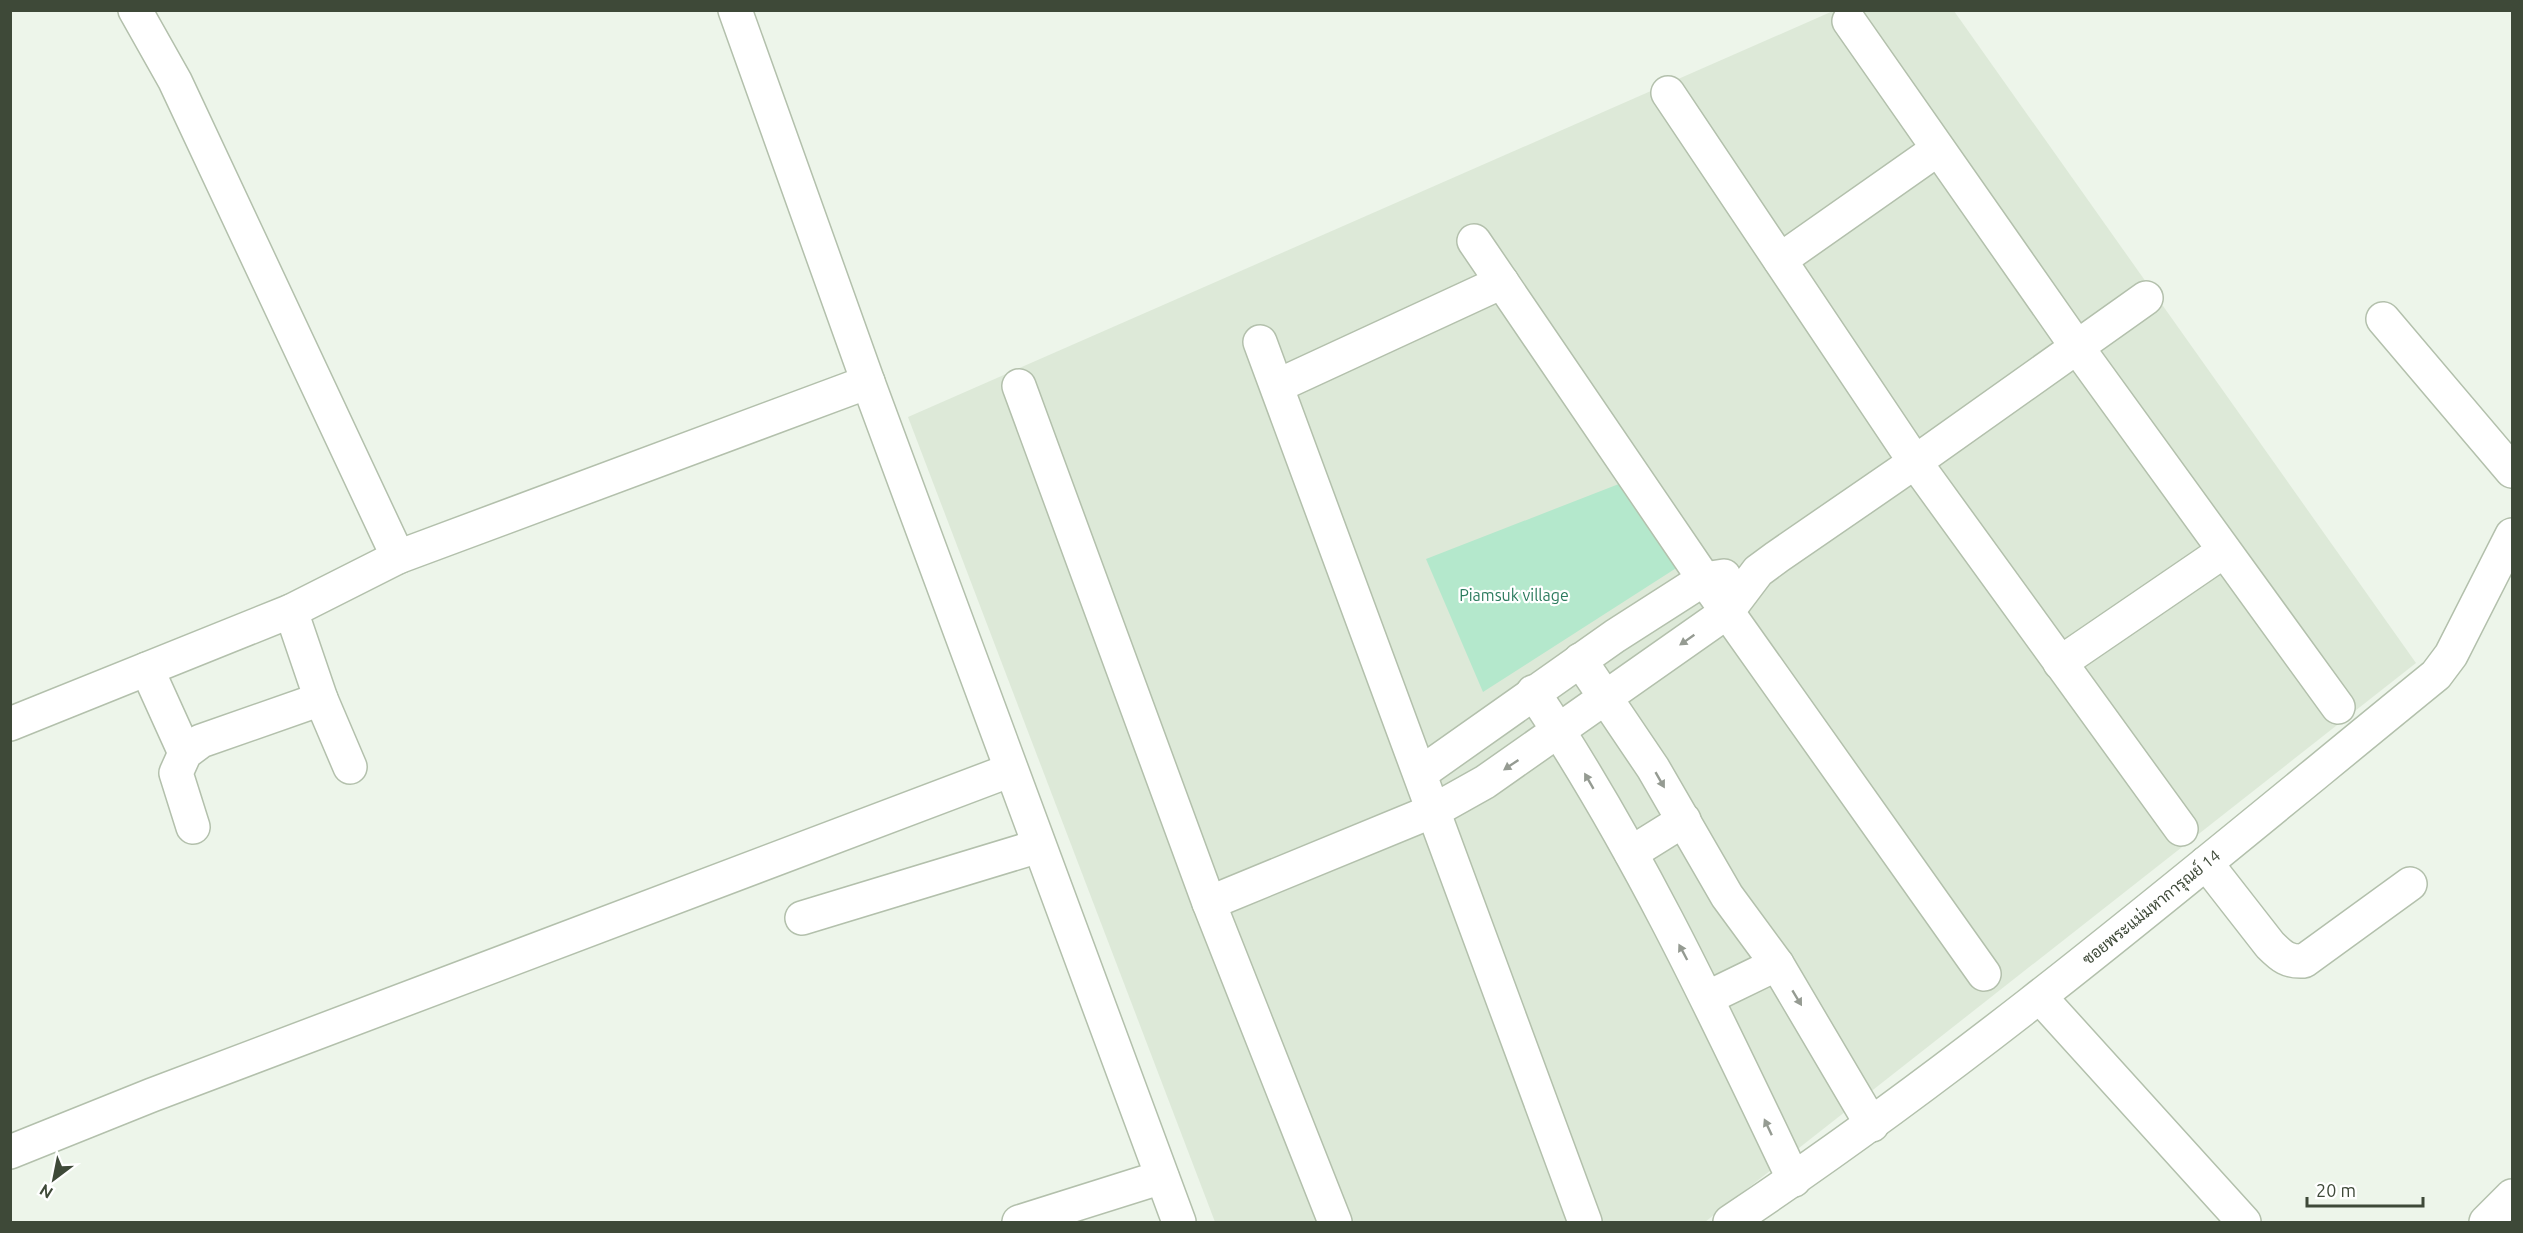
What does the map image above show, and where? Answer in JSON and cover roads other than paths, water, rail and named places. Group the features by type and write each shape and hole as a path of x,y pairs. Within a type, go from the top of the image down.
{"street":[{"path":"135,10 175,81 398,557"},
{"path":"735,10 868,382 1179,1222"},
{"path":"1849,21 2077,347 2338,707"},
{"path":"1668,93 1915,462 2181,829"},
{"path":"1780,260 1938,149"},
{"path":"1474,241 1704,579 1984,974"},
{"path":"1277,386 1502,282"},
{"path":"1209,903 1435,810 1485,782 1727,612 1758,571 2146,298"},
{"path":"2383,319 2512,471"},
{"path":"1260,342 1435,810 1585,1222"},
{"path":"10,724 291,611 398,557 868,382"},
{"path":"1019,386 1209,903 1335,1222"},
{"name":"ซอยพระแม่มหาการุณย์ 14","path":"1730,1222 1872,1125 2040,997 2436,675 2451,655 2512,535"},
{"path":"2060,663 2224,550"},
{"path":"1420,773 1533,692 1704,579 1758,571"},
{"path":"291,611 321,699 350,767"},
{"path":"1580,660 1653,768 1727,896 1776,964 1872,1125"},
{"path":"147,669 184,753"},
{"path":"1533,692 1560,731 1631,853 1707,998 1794,1180"},
{"path":"193,827 176,773 184,753 201,741 321,699"},
{"path":"10,1152 152,1095 1011,770"},
{"path":"1631,853 1684,820"},
{"path":"802,918 1039,846"},
{"path":"2206,863 2270,945 2291,962 2304,961 2410,884"},
{"path":"1707,998 1776,964"},
{"path":"2040,997 2244,1222"},
{"path":"1019,1222 1162,1177"},
{"path":"2486,1222 2512,1196"}],"park label":[{"name":"Piamsuk village","path":"1514,595"}]}
